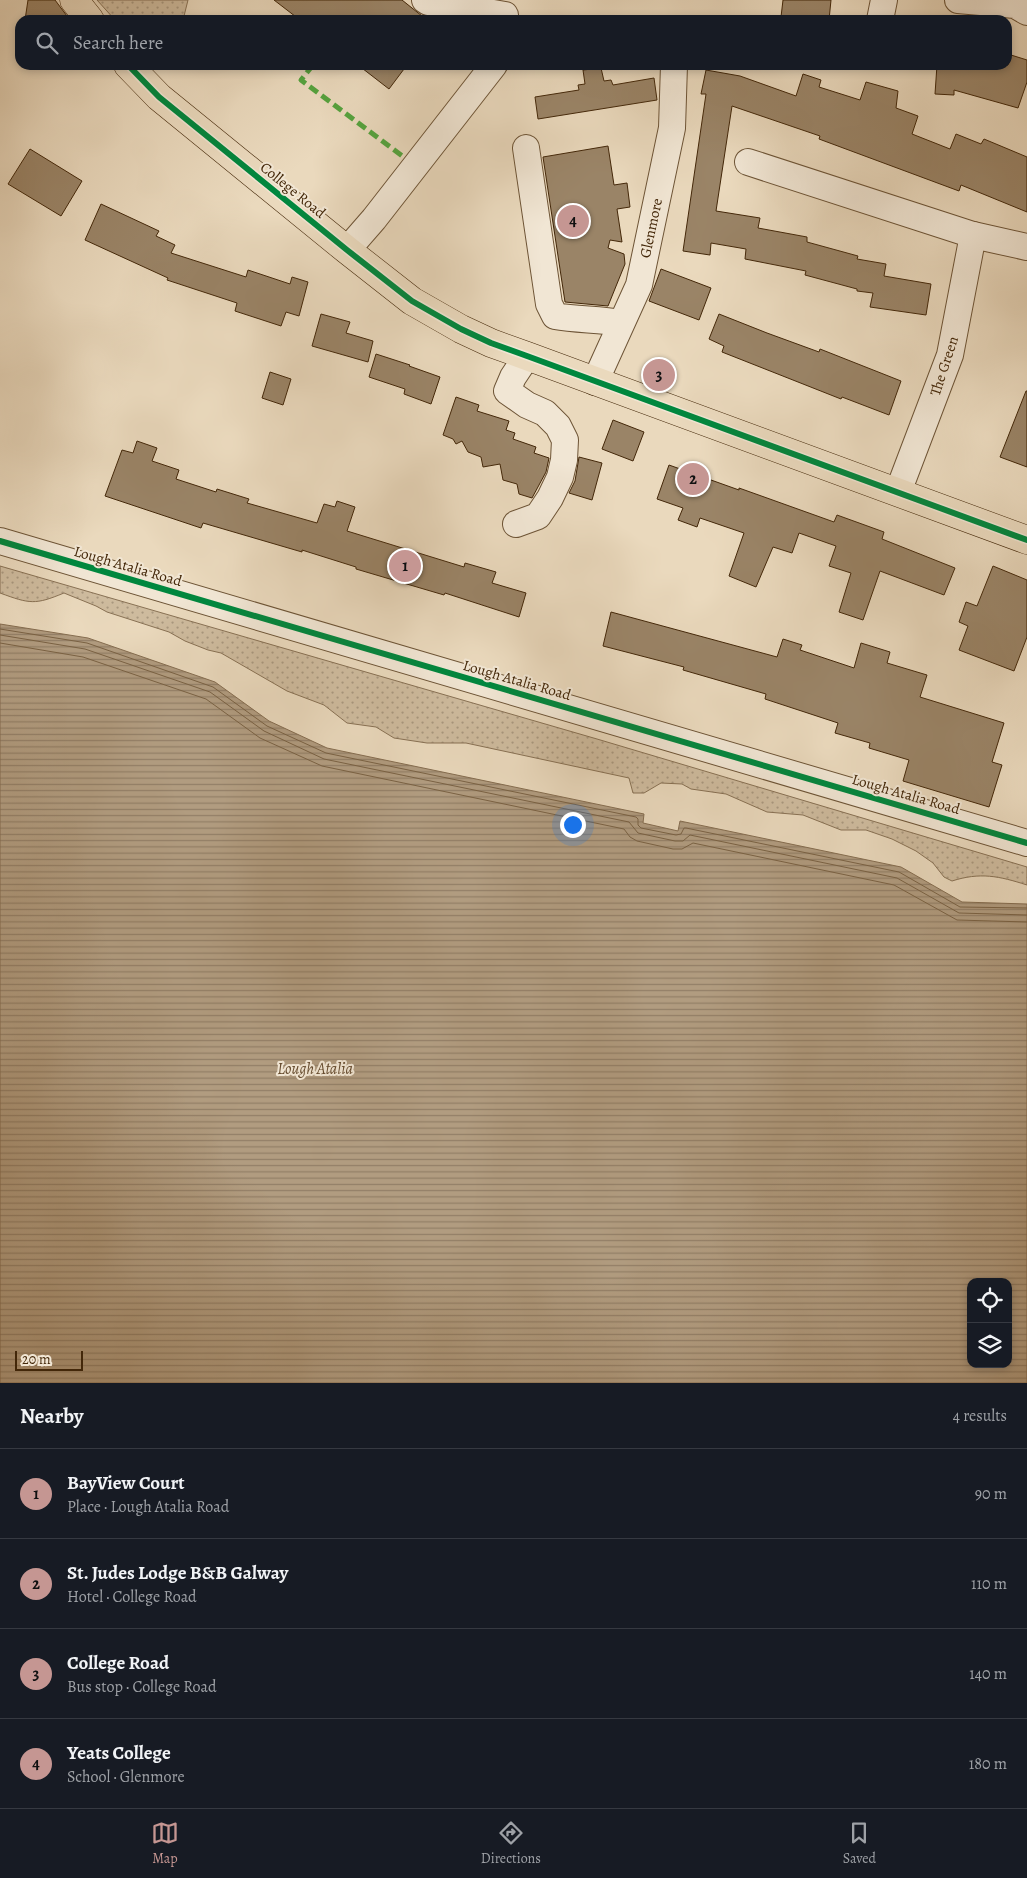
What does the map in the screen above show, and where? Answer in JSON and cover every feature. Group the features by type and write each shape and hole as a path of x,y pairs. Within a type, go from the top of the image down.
{"main road":[{"path":"74,0 86,15"},
{"name":"College Road","path":"133,70 159,97 347,250 412,300 438,316 491,343 1027,540"}],"street":[{"path":"425,0 428,2 505,12"},
{"path":"881,15 884,0"},
{"path":"958,0 1015,5 1027,12"},
{"path":"347,250 374,219 490,70"},
{"name":"Glenmore","path":"595,382 638,285 672,128 674,70"},
{"path":"526,148 549,304 555,316 578,320 601,320 621,323"},
{"path":"748,162 973,235 1027,247"},
{"name":"The Green","path":"898,492 950,355 973,235"},
{"path":"516,524 538,516 550,498 560,477 564,460 565,440 558,426 545,413 527,405 507,391 513,377 527,356"},
{"name":"Lough Atalia Road","path":"0,541 1027,843"}],"shaded area":[{"path":"97,0 188,0 184,15 110,15"},
{"path":"0,566 597,739 1027,867 1027,885 990,876 962,878 952,881 944,877 933,863 916,851 892,839 866,830 841,830 803,815 767,812 726,794 691,789 682,784 661,783 644,793 633,793 629,778 466,743 427,743 394,738 376,727 347,723 324,705 287,691 221,653 185,641 169,632 107,612 64,593 46,600 32,602 0,593"}],"water":[{"name":"Lough Atalia","path":"0,624 88,638 215,682 269,721 327,748 644,814 643,823 678,831 680,821 901,867 962,902 1027,904 1027,1383 0,1383"}],"building":[{"path":"28,0 55,0 66,15 26,15"},
{"path":"274,0 402,0 421,15 294,15"},
{"path":"783,0 831,0 830,15 781,15"},
{"path":"1012,55 1027,60 1027,82 1018,108 954,90 954,95 935,94 937,70 1012,70"},
{"path":"364,70 403,70 389,89"},
{"path":"583,70 601,70 604,81 611,80 613,85 654,78 657,100 538,119 535,97 579,90 578,85 585,84"},
{"path":"706,70 740,76 796,96 803,74 821,80 819,87 860,100 866,82 898,91 896,108 918,116 912,134 950,149 956,134 981,144 984,139 1027,157 1027,212 961,185 959,191 819,139 820,136 732,106 716,211 760,218 758,228 807,237 807,242 858,256 857,259 886,264 884,276 931,284 926,315 870,307 873,293 857,291 857,289 805,275 806,271 745,259 746,249 711,243 710,255 683,251 706,94 701,94"},
{"path":"608,146 614,185 627,183 630,207 617,209 622,242 610,240 608,248 624,254 625,264 608,306 565,302 543,157"},
{"path":"30,149 82,181 61,216 8,184"},
{"path":"101,204 159,231 156,236 175,245 171,253 246,277 248,270 290,284 292,277 308,282 299,316 286,312 281,326 235,311 237,303 167,280 168,278 85,240"},
{"path":"661,269 711,288 699,320 649,301"},
{"path":"321,314 350,322 346,333 373,341 368,362 312,346"},
{"path":"719,314 819,352 820,349 901,381 889,415 842,397 841,399 722,352 724,346 709,339"},
{"path":"376,354 440,377 431,404 404,394 405,389 369,377"},
{"path":"270,372 291,379 283,405 262,398"},
{"path":"1027,391 1027,467 1000,457"},
{"path":"456,397 479,405 477,411 509,421 506,430 515,433 513,439 536,447 534,453 549,458 546,472 532,498 519,494 517,484 503,480 500,464 483,467 481,457 468,452 462,441 456,444 453,439 443,435"},
{"path":"613,420 644,432 633,461 602,449"},
{"path":"137,441 157,448 152,461 179,470 176,479 216,492 217,489 249,499 247,503 317,523 324,504 335,507 337,501 355,507 347,531 464,567 465,563 496,572 492,583 526,593 519,617 445,593 444,595 356,569 356,567 302,550 302,552 203,523 201,528 105,496 122,450 133,453"},
{"path":"579,457 602,463 592,500 569,493 575,481"},
{"path":"669,465 834,522 837,515 884,532 882,539 955,568 944,595 880,571 863,620 839,612 851,573 829,566 836,546 799,533 792,553 773,547 756,587 729,576 744,533 700,518 697,527 678,520 683,508 657,499"},
{"path":"993,566 1027,580 1027,637 1014,671 959,650 968,626 959,622 966,602 977,606"},
{"path":"611,612 777,657 783,639 802,645 800,650 854,668 861,643 890,652 887,663 927,675 920,697 1004,723 992,762 1002,765 989,807 903,781 909,760 869,748 870,743 835,733 838,723 765,699 766,694 683,670 684,667 603,646"}],"marked path":[{"path":"309,70 301,80 405,158"}],"cycle path":[{"path":"133,70 159,97 347,250 412,301 461,329 491,343 1027,540"},
{"path":"0,541 1027,843"}],"place":[{"name":"Yeats College","path":"573,221"},
{"name":"College Road","path":"659,375"},
{"name":"St. Judes Lodge B&B Galway","path":"693,479"},
{"name":"BayView Court","path":"405,566"}]}
